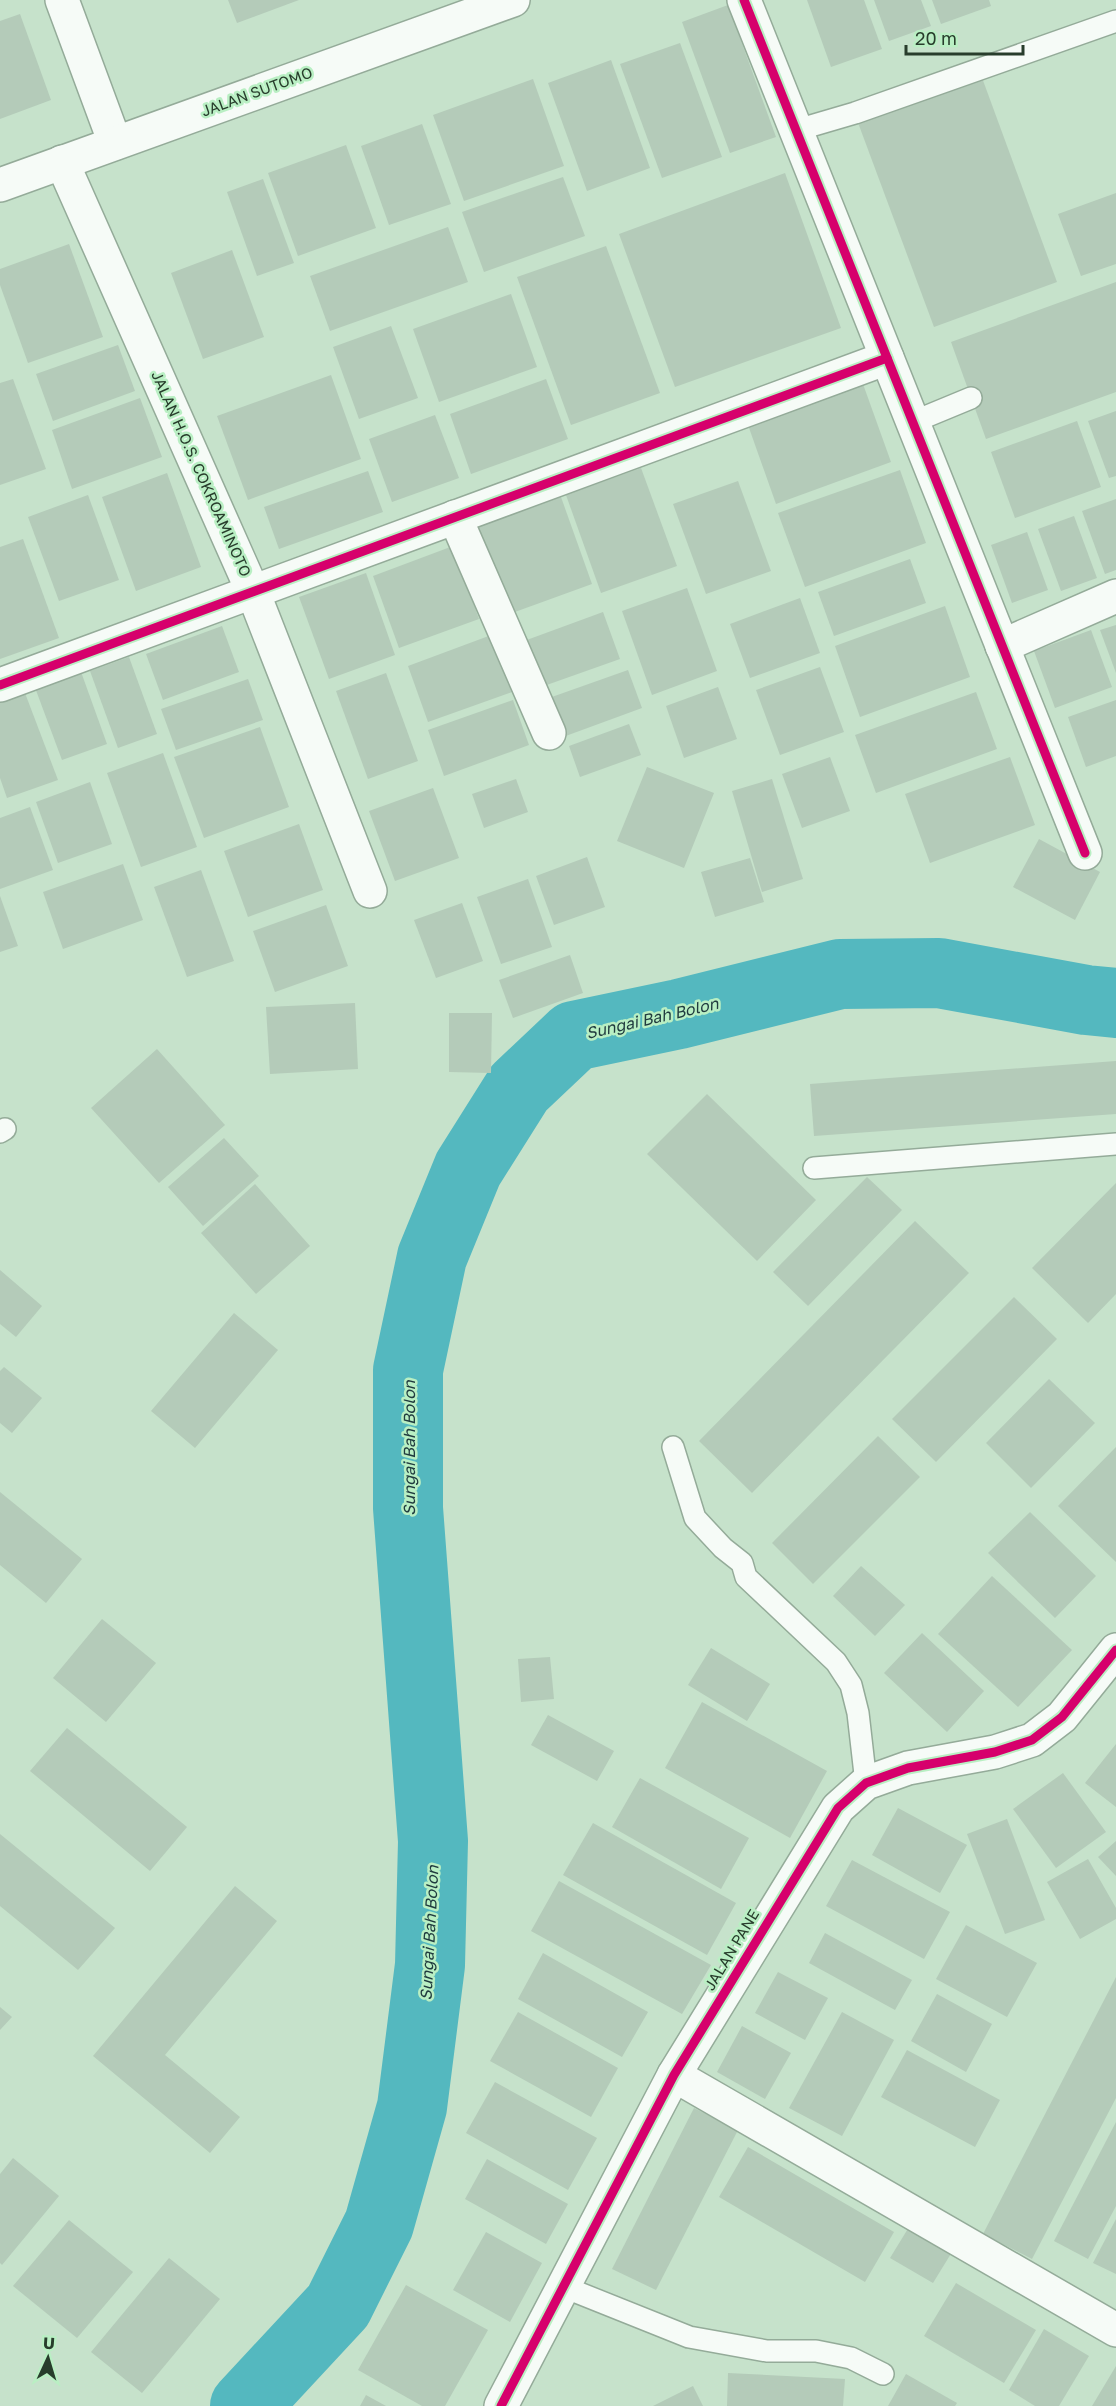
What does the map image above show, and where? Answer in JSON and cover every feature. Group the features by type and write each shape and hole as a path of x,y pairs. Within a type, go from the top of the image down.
{"street":[{"path":"62,0 115,143"},
{"name":"JALAN SUTOMO","path":"0,185 513,0"},
{"path":"744,0 1085,853"},
{"name":"JALAN H.O.S. COKROAMINOTO","path":"62,162 253,592 370,891"},
{"path":"0,685 887,358"},
{"path":"455,517 549,733"},
{"path":"1002,646 1116,597"},
{"name":"JALAN PANE","path":"501,2406 674,2075 838,1808 866,1783 908,1768 995,1752 1032,1740 1062,1717 1116,1650"},
{"path":"674,2075 1116,2330"}],"lane":[{"path":"797,130 855,113 1116,21"},
{"path":"913,422 971,398"},
{"path":"814,1168 1116,1144"},
{"path":"673,1447 695,1518 723,1548 742,1563 746,1577 837,1662 850,1684 858,1713 866,1783"},
{"path":"564,2287 689,2337 767,2351 816,2351 851,2358 884,2374"}],"building":[{"path":"228,0 299,0 237,23"},
{"path":"807,0 864,0 882,49 831,67"},
{"path":"874,0 921,0 931,26 889,41"},
{"path":"932,0 989,0 991,6 941,24"},
{"path":"728,5 776,137 730,153 682,22"},
{"path":"20,14 51,100 0,119 0,21"},
{"path":"680,43 722,157 662,178 620,64"},
{"path":"611,60 650,168 587,191 548,83"},
{"path":"981,75 1057,282 934,327 857,120"},
{"path":"533,79 564,166 464,201 433,115"},
{"path":"422,124 451,204 389,225 361,146"},
{"path":"346,145 376,228 298,256 268,173"},
{"path":"785,173 841,328 675,387 619,234"},
{"path":"563,177 585,236 484,272 462,212"},
{"path":"263,179 294,263 257,276 227,192"},
{"path":"1116,193 1116,264 1081,276 1058,214"},
{"path":"448,227 468,282 330,331 310,276"},
{"path":"69,244 103,337 28,363 0,285 0,269"},
{"path":"606,246 660,393 571,425 517,277"},
{"path":"232,250 264,337 203,359 171,273"},
{"path":"1116,282 1116,392 986,439 951,342"},
{"path":"511,294 537,367 439,402 413,329"},
{"path":"391,326 418,398 359,419 333,347"},
{"path":"118,345 135,391 53,421 36,374"},
{"path":"331,375 361,459 248,500 217,416"},
{"path":"13,379 46,469 0,485 0,383"},
{"path":"546,379 568,439 471,474 450,414"},
{"path":"863,384 891,462 776,504 748,425"},
{"path":"140,398 162,457 72,489 52,430"},
{"path":"1116,411 1116,476 1109,478 1088,421"},
{"path":"435,415 459,478 392,502 369,439"},
{"path":"1077,421 1101,487 1015,518 991,452"},
{"path":"641,468 677,566 601,593 566,495"},
{"path":"900,470 926,543 805,587 778,513"},
{"path":"368,471 383,512 279,549 264,507"},
{"path":"167,473 201,567 136,591 102,497"},
{"path":"738,481 771,571 706,594 673,504"},
{"path":"88,495 119,580 59,601 28,517"},
{"path":"561,497 592,584 504,616 472,529"},
{"path":"1116,499 1116,570 1105,574 1082,511"},
{"path":"1074,516 1097,578 1061,591 1038,529"},
{"path":"1027,532 1048,590 1012,603 991,545"},
{"path":"23,539 59,638 0,659 0,547"},
{"path":"453,546 479,619 399,648 373,576"},
{"path":"910,559 926,603 834,636 818,592"},
{"path":"366,573 395,655 329,679 299,597"},
{"path":"687,588 717,671 652,695 622,611"},
{"path":"800,598 820,653 750,678 730,624"},
{"path":"945,606 970,677 860,717 835,646"},
{"path":"603,612 620,659 541,687 524,641"},
{"path":"1116,625 1116,673 1100,630"},
{"path":"222,626 239,672 163,700 146,654"},
{"path":"1091,630 1112,687 1055,708 1034,651"},
{"path":"494,634 515,691 428,722 408,666"},
{"path":"129,657 157,734 118,748 90,671"},
{"path":"820,667 844,732 780,755 756,690"},
{"path":"80,669 107,744 62,760 34,685"},
{"path":"628,670 642,708 563,737 549,698"},
{"path":"386,673 418,761 368,779 336,691"},
{"path":"248,679 263,720 176,750 161,709"},
{"path":"718,687 737,739 684,758 666,706"},
{"path":"976,692 997,749 876,793 855,735"},
{"path":"25,693 58,780 7,798 0,778 0,702"},
{"path":"513,700 529,745 444,776 428,730"},
{"path":"1116,700 1116,756 1086,767 1068,717"},
{"path":"629,724 641,755 580,777 569,746"},
{"path":"260,727 289,807 204,838 174,757"},
{"path":"163,753 197,847 141,867 107,773"},
{"path":"830,757 850,811 802,828 782,774"},
{"path":"1010,757 1035,825 930,863 905,794"},
{"path":"647,767 714,793 684,868 617,841"},
{"path":"516,779 528,812 484,828 472,794"},
{"path":"772,779 803,879 762,892 732,791"},
{"path":"90,782 112,844 58,863 36,802"},
{"path":"433,788 459,858 395,881 369,811"},
{"path":"30,807 53,870 0,889 0,818"},
{"path":"299,824 323,890 248,917 224,851"},
{"path":"1039,839 1100,872 1075,920 1013,887"},
{"path":"587,857 605,907 554,925 536,876"},
{"path":"750,858 764,902 715,917 701,872"},
{"path":"123,864 143,920 63,949 43,892"},
{"path":"201,870 234,961 187,977 154,887"},
{"path":"528,879 552,947 501,964 477,897"},
{"path":"0,896 18,946 0,952"},
{"path":"462,903 483,961 436,978 414,920"},
{"path":"326,905 348,966 275,992 253,931"},
{"path":"570,955 583,993 513,1018 499,980"},
{"path":"355,1003 358,1069 270,1074 266,1007"},
{"path":"449,1013 492,1013 491,1073 449,1072"},
{"path":"157,1049 225,1125 159,1183 91,1108"},
{"path":"1116,1061 1116,1114 814,1136 810,1084"},
{"path":"707,1094 816,1200 757,1261 647,1154"},
{"path":"224,1138 259,1176 203,1226 168,1187"},
{"path":"867,1177 902,1210 808,1306 773,1272"},
{"path":"1116,1183 1116,1294 1088,1323 1032,1268"},
{"path":"255,1184 310,1246 256,1294 201,1233"},
{"path":"915,1221 969,1273 752,1493 699,1441"},
{"path":"0,1270 42,1306 16,1337 0,1324"},
{"path":"1014,1297 1057,1339 936,1462 892,1419"},
{"path":"234,1313 278,1350 195,1448 151,1411"},
{"path":"4,1367 42,1398 12,1433 0,1423 0,1371"},
{"path":"1049,1379 1095,1423 1031,1488 986,1443"},
{"path":"878,1436 920,1477 813,1584 772,1543"},
{"path":"1116,1447 1116,1562 1058,1506"},
{"path":"0,1492 82,1559 46,1603 0,1565"},
{"path":"1030,1512 1096,1576 1055,1618 988,1553"},
{"path":"861,1566 905,1605 875,1636 833,1596"},
{"path":"992,1576 1072,1650 1018,1707 938,1634"},
{"path":"102,1619 156,1663 106,1722 53,1678"},
{"path":"922,1633 984,1691 947,1732 884,1673"},
{"path":"711,1648 770,1684 747,1721 688,1685"},
{"path":"550,1657 554,1699 521,1702 518,1659"},
{"path":"702,1702 827,1771 790,1838 665,1768"},
{"path":"548,1715 614,1751 597,1781 531,1745"},
{"path":"67,1728 187,1827 150,1871 30,1771"},
{"path":"1116,1744 1116,1807 1085,1783"},
{"path":"1063,1773 1106,1832 1056,1868 1013,1809"},
{"path":"640,1778 749,1838 721,1889 612,1827"},
{"path":"898,1808 967,1845 940,1893 872,1855"},
{"path":"1007,1819 1045,1920 1005,1934 967,1834"},
{"path":"593,1823 736,1903 707,1955 563,1875"},
{"path":"0,1834 115,1928 78,1970 0,1906"},
{"path":"1116,1841 1116,1876 1098,1857"},
{"path":"1088,1859 1116,1908 1116,1919 1080,1939 1047,1882"},
{"path":"852,1860 950,1912 924,1959 826,1906"},
{"path":"559,1881 711,1965 682,2014 531,1931"},
{"path":"235,1886 277,1921 165,2055 240,2117 210,2153 93,2056"},
{"path":"966,1925 1037,1963 1007,2017 936,1979"},
{"path":"825,1933 912,1980 895,2010 809,1963"},
{"path":"543,1953 648,2012 622,2057 518,1999"},
{"path":"778,1972 828,1998 805,2040 755,2013"},
{"path":"1116,1977 1116,2098 1032,2259 983,2234"},
{"path":"937,1994 992,2024 966,2072 911,2041"},
{"path":"0,2007 12,2017 0,2030"},
{"path":"518,2012 618,2068 591,2117 490,2061"},
{"path":"842,2012 894,2040 842,2136 789,2108"},
{"path":"742,2026 791,2053 765,2099 717,2072"},
{"path":"907,2050 1000,2100 975,2147 881,2097"},
{"path":"495,2082 597,2138 568,2190 466,2133"},
{"path":"694,2108 738,2130 656,2290 612,2269"},
{"path":"1116,2122 1116,2206 1088,2259 1054,2241"},
{"path":"748,2147 894,2232 865,2282 719,2197"},
{"path":"13,2158 59,2196 2,2265 0,2263 0,2174"},
{"path":"487,2159 568,2204 546,2244 465,2199"},
{"path":"1116,2219 1116,2274 1093,2263"},
{"path":"69,2220 133,2272 77,2338 13,2286"},
{"path":"909,2227 952,2252 933,2283 890,2258"},
{"path":"486,2232 542,2263 510,2322 453,2290"},
{"path":"169,2258 220,2299 142,2393 91,2352"},
{"path":"956,2283 1036,2330 1004,2383 924,2336"},
{"path":"406,2285 488,2330 445,2406 422,2406 358,2370"},
{"path":"1044,2329 1089,2356 1059,2406 1035,2406 1009,2390"},
{"path":"1116,2366 1116,2406 1092,2406"},
{"path":"728,2373 845,2379 843,2406 727,2406"},
{"path":"906,2374 957,2403 955,2406 888,2406"},
{"path":"693,2386 703,2406 653,2406"},
{"path":"366,2395 386,2406 360,2406"}],"waterway":[{"name":"Sungai Bah Bolon","path":"245,2406 338,2306 379,2224 412,2107 430,1965 433,1841 408,1508 408,1370 432,1257 468,1169 519,1088 574,1036 679,1014 840,974 939,973 1086,1000 1116,1003"}],"cycle path":[{"path":"744,0 1085,853"},
{"path":"0,685 887,358"},
{"path":"501,2406 674,2075 838,1808 866,1783 908,1768 995,1752 1032,1740 1062,1717 1116,1650"}]}
